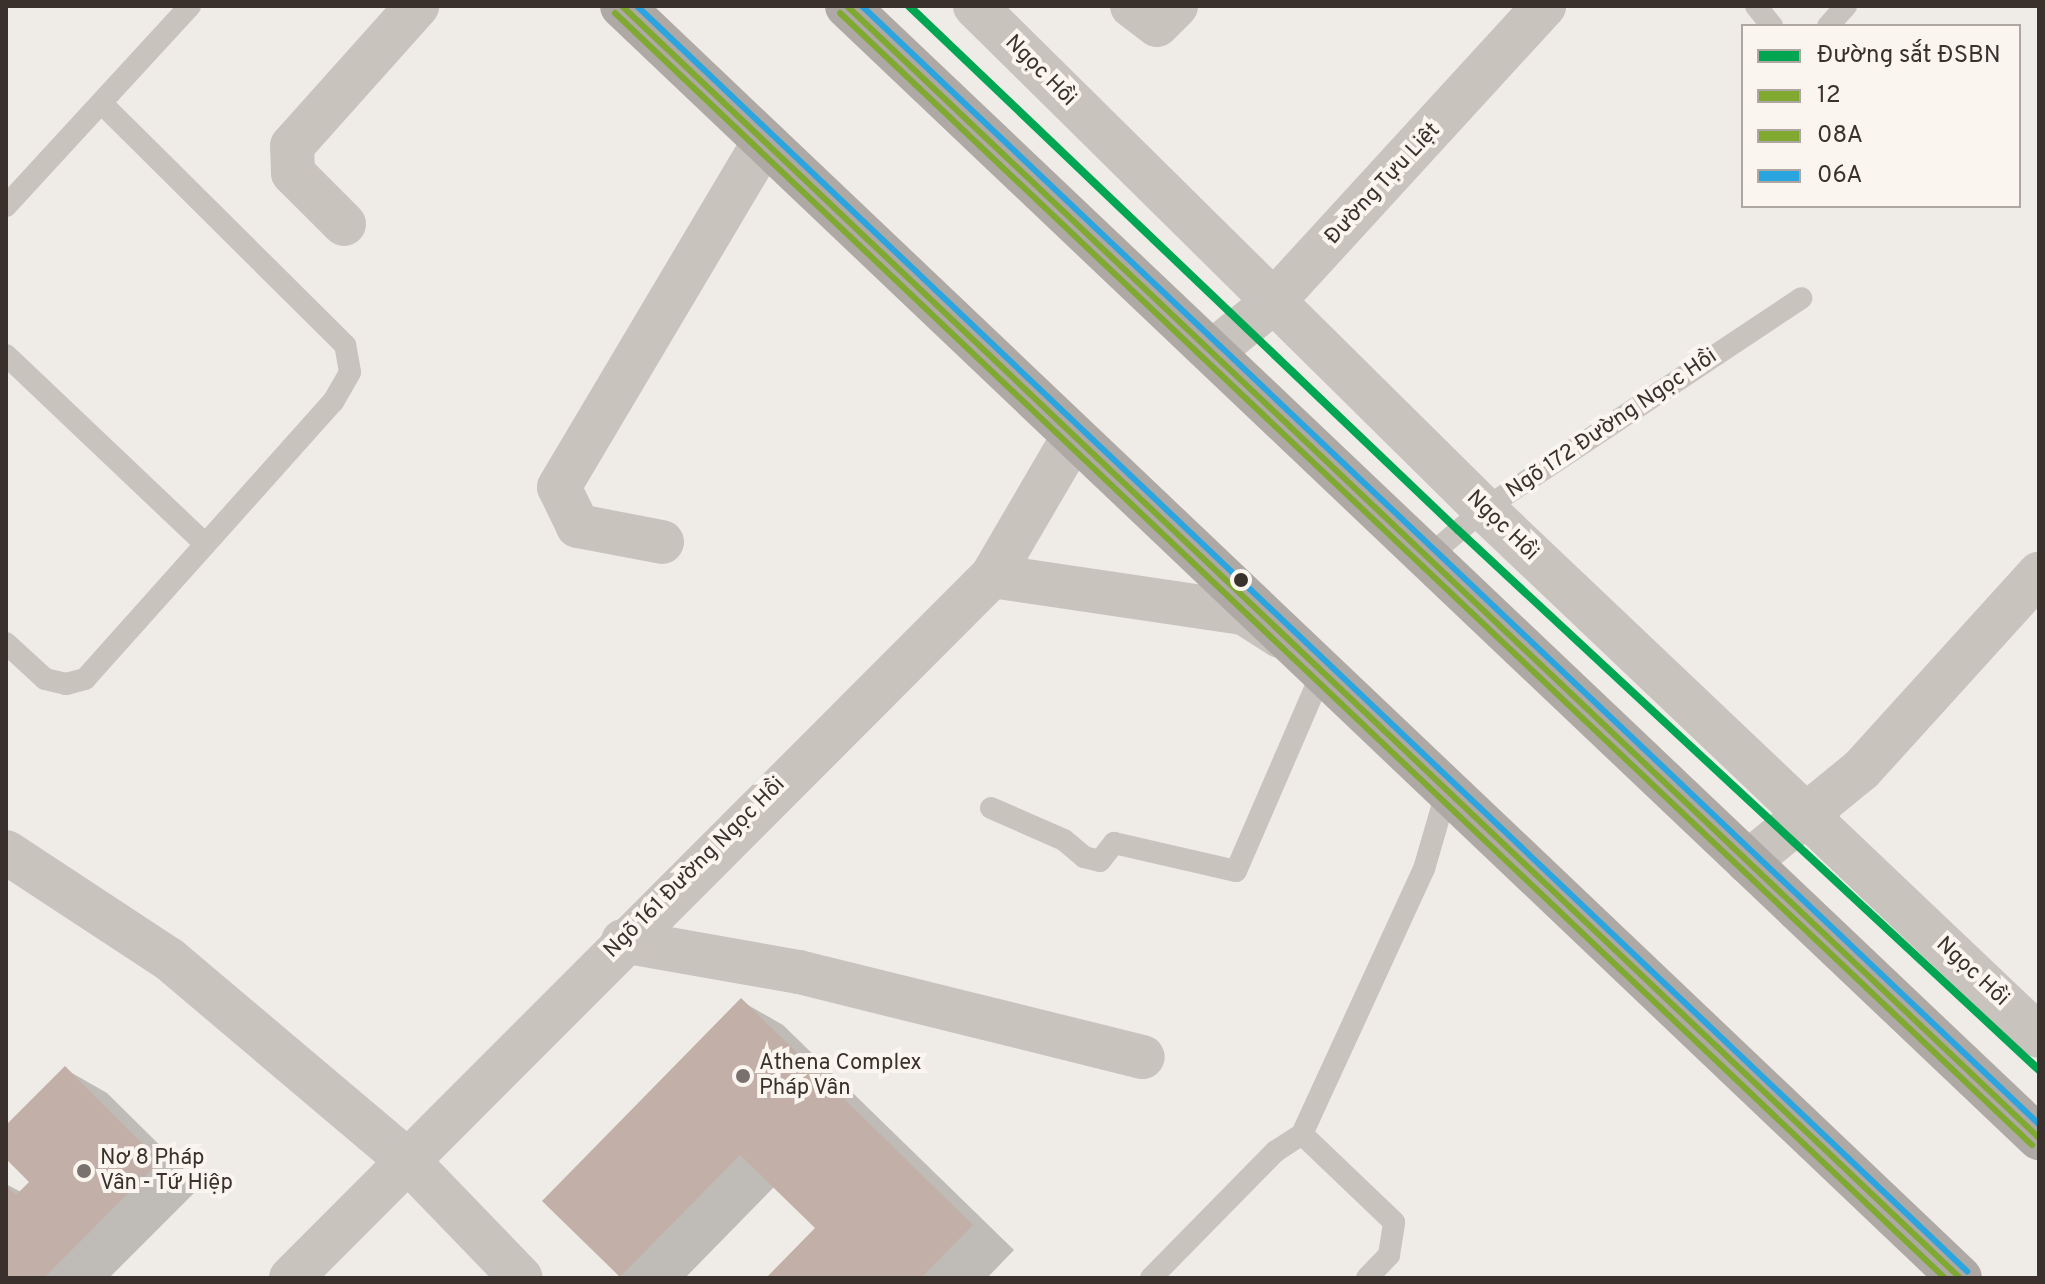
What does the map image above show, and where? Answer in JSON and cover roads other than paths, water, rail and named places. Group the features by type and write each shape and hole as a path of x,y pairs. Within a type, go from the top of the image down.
{"highway":[{"path":"622,6 1072,439 1311,660 1960,1278"},
{"path":"847,6 2039,1138"}],"street":[{"path":"344,224 293,173 292,146 417,6"},
{"name":"Ngọc Hồi","path":"975,6 1272,303 1484,509 2039,1036"},
{"path":"1132,6 1157,25 1176,6"},
{"name":"Đường Tựu Liệt","path":"1212,352 1272,303 1544,6"},
{"path":"662,542 578,526 559,487 764,142"},
{"name":"Ngõ 161 Đường Ngọc Hồi","path":"291,1278 623,941 992,576 1072,439"},
{"path":"1748,862 1861,770 2039,574"},
{"path":"992,576 1244,613 1311,660"},
{"path":"13,868 169,959 406,1159 521,1278"},
{"path":"623,941 799,972 1143,1057"}],"lane":[{"path":"6,206 190,6"},
{"path":"1756,6 1770,24"},
{"path":"1830,24 1846,6"},
{"path":"6,643 45,679 66,684 85,679 333,402 350,372 345,345 102,104"},
{"name":"Ngõ 172 Đường Ngọc Hồi","path":"1428,557 1484,509 1801,298"},
{"path":"6,355 205,544"},
{"path":"991,808 1064,840 1084,857 1100,861 1114,843 1236,871 1311,660"},
{"path":"1151,1278 1276,1151 1302,1134 1424,869 1447,790"},
{"path":"1302,1134 1394,1222 1389,1255 1367,1278"}],"rail line":[{"name":"ĐSBN","path":"909,6 1458,530 2039,1070"}],"place":[{"name":"Athena Complex Pháp Vân","path":"743,1076"},
{"name":"Nơ 8 Pháp Vân - Tứ Hiệp","path":"84,1171"}]}
